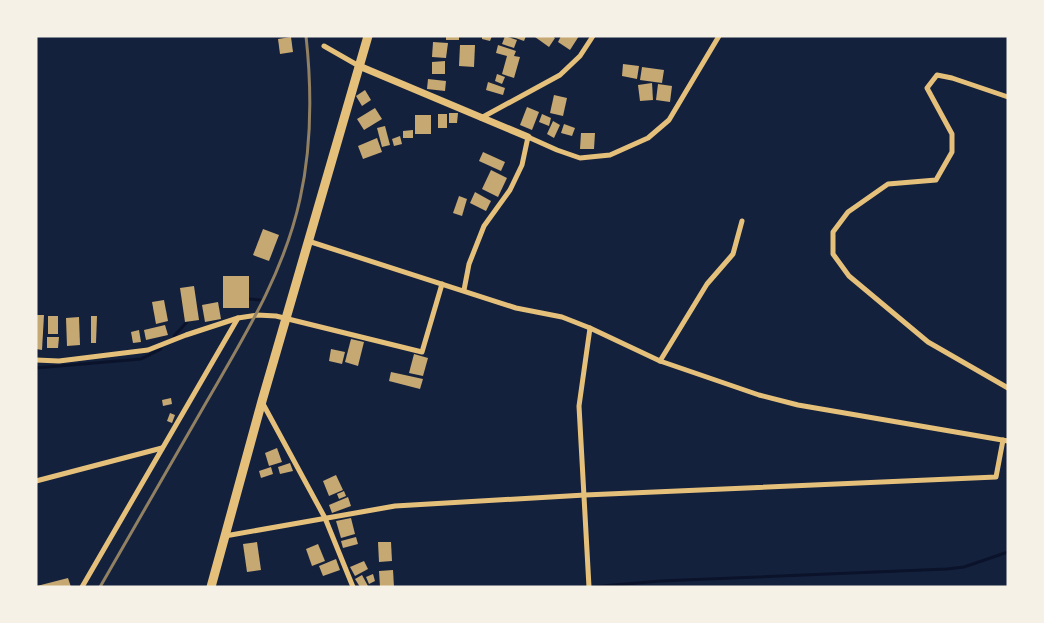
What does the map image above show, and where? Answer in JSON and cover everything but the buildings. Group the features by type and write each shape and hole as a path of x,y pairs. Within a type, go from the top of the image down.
{"highway":[{"path":"211,587 262,400 368,36"}],"street":[{"path":"481,118 560,75 580,56 593,36"},
{"path":"324,46 359,66 580,158 610,155 648,138 669,120 719,36"},
{"path":"1008,97 937,75 927,88 952,134 952,152 936,180 888,184 848,212 833,232 832,254 849,276 928,342 1008,388"},
{"path":"464,290 469,264 484,226 510,190 522,165 528,137"},
{"path":"660,361 707,284 733,254 742,221"},
{"path":"225,536 395,506 585,495 996,477 1005,440 798,405 759,395 660,361 590,328 562,318 516,308 308,241"},
{"path":"36,360 59,361 148,350 238,318 257,315 276,316 422,352 442,284"},
{"path":"82,587 238,318"},
{"path":"589,584 579,406 590,328"},
{"path":"262,400 324,518 353,587"},
{"path":"36,481 162,448"}],"waterway":[{"path":"248,299 261,300"},
{"path":"174,336 189,320"},
{"path":"36,368 141,359 161,349"},
{"path":"590,587 660,581 947,569 964,567 1008,552"}],"railway":[{"path":"100,587 248,328 284,253 300,199 307,158 310,98 306,36"}]}
